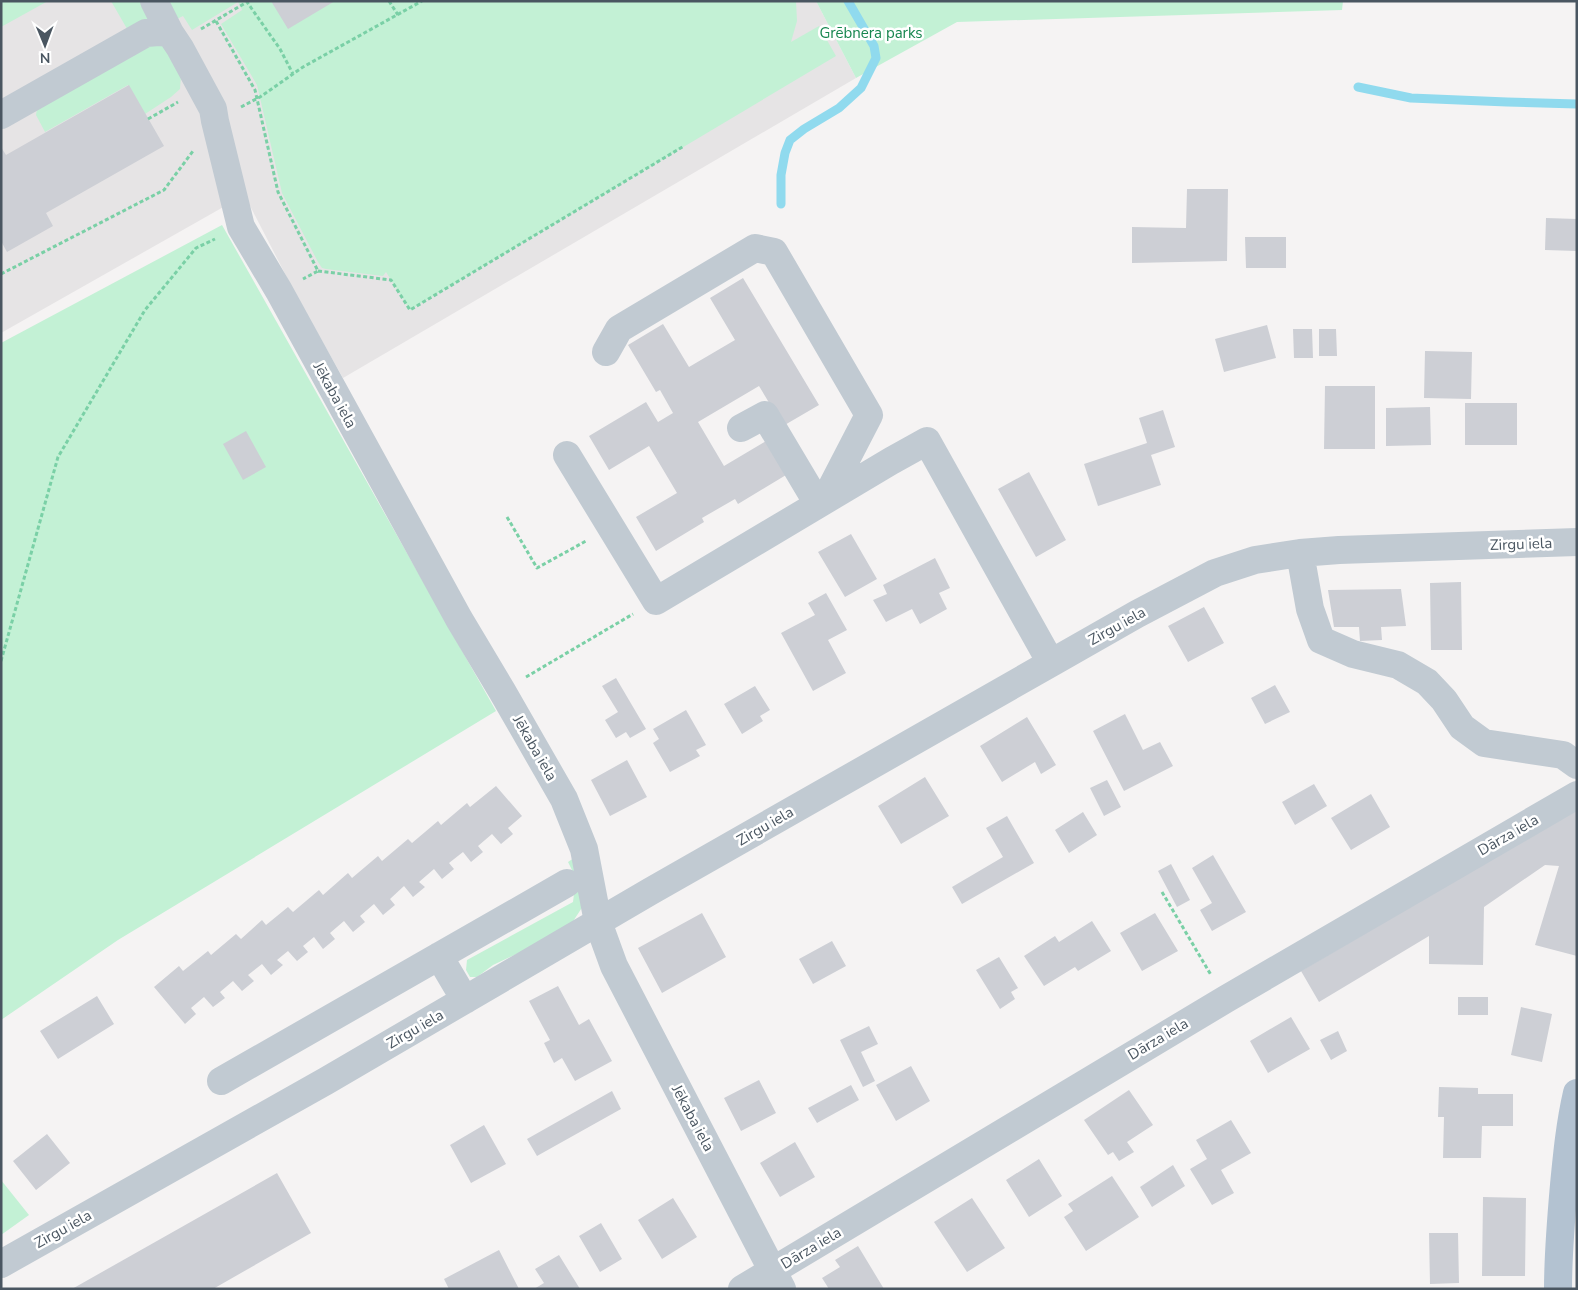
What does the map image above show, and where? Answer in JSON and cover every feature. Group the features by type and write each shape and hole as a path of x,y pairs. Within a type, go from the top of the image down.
{"main road":[{"path":"1558,1289 1558,1253 1575,1109"}],"street":[{"name":"Jēkaba iela","path":"154,1 213,109 241,227 279,291 458,619 564,799 584,849 598,922 614,966 777,1280"},
{"path":"1,115 146,34 159,32 174,38"},
{"path":"606,352 619,329 755,248 774,252 869,415 822,502"},
{"path":"741,428 765,416 822,502"},
{"path":"567,455 656,601 927,441 1051,663"},
{"name":"Zirgu iela","path":"1,1264 310,1090 598,922 1137,614 1215,573 1255,560 1340,550 1577,542"},
{"path":"1300,554 1310,609 1321,640 1352,654 1398,665 1426,682 1444,700 1462,727 1484,743 1563,756 1577,765"},
{"name":"Dārza iela","path":"742,1289 777,1280 1226,999 1577,795"},
{"path":"221,1081 566,883"},
{"path":"439,956 465,1000"}],"path":[{"path":"390,1 398,15"},
{"path":"1,274 164,190 215,121 257,99 303,67 422,1"},
{"path":"174,38 216,21 247,2 280,49 293,74"},
{"path":"216,21 255,90 278,192 318,271"},
{"path":"148,119 201,88"},
{"path":"279,291 318,271 391,280 410,310 684,146"},
{"path":"1,660 58,456 145,310 196,248 241,227"},
{"path":"506,517 536,568 579,546"},
{"path":"502,691 656,601"},
{"path":"1162,892 1226,999"}],"shaded area":[{"path":"1,1 816,1 856,78 343,378 295,293 246,198 234,201 1,333"}],"green space":[{"path":"1,1 48,1 1,27"},
{"path":"111,1 146,1 151,18 130,34"},
{"path":"165,1 796,1 797,21 791,42 819,26 836,56 410,310 386,272 383,276 326,269 322,268 318,262 282,193 257,85 221,24 242,10 238,2 192,30 183,16 175,20"},
{"name":"Grēbnera parks","path":"816,1 1343,1 1342,10 957,22 856,78"},
{"path":"159,44 167,47 181,75 180,89 171,97 145,114 128,85 45,132 36,115 37,109 152,45"},
{"path":"222,225 496,711 118,940 1,1020 1,343"},
{"path":"577,856 583,906 572,923 540,943 493,965 477,977 470,977 466,970 467,960 573,902 576,878 568,862"},
{"path":"1,1180 29,1215 1,1235"}],"building":[{"path":"271,1 335,1 288,29"},
{"path":"129,85 164,146 46,213 53,226 7,252 1,241 1,147 6,155"},
{"path":"1187,189 1228,189 1227,261 1132,263 1132,227 1186,228"},
{"path":"1546,218 1577,219 1577,251 1545,250"},
{"path":"1245,237 1286,237 1286,268 1246,268"},
{"path":"743,278 819,405 783,426 759,386 698,422 724,466 766,441 786,475 738,504 735,499 702,518 704,522 656,551 636,517 677,493 649,446 609,470 589,436 646,402 658,422 673,413 660,390 656,392 628,345 663,324 689,367 735,340 710,298"},
{"path":"1267,325 1276,358 1224,372 1215,339"},
{"path":"1293,329 1312,329 1313,358 1294,358"},
{"path":"1319,329 1336,329 1337,356 1319,356"},
{"path":"1425,351 1472,352 1471,399 1424,398"},
{"path":"1325,386 1375,386 1375,449 1324,449"},
{"path":"1465,403 1517,403 1517,445 1465,445"},
{"path":"1430,407 1431,445 1386,446 1386,408"},
{"path":"1163,410 1175,447 1151,455 1161,485 1098,506 1084,464 1147,443 1139,418"},
{"path":"246,431 266,467 243,480 223,444"},
{"path":"1029,472 1066,540 1036,557 998,489"},
{"path":"851,534 877,579 845,597 818,552"},
{"path":"935,558 950,588 939,593 947,609 920,624 912,609 886,622 873,600 887,594 883,585"},
{"path":"1461,582 1462,650 1431,650 1430,583"},
{"path":"1401,589 1406,626 1381,627 1382,640 1360,641 1359,627 1334,627 1328,590"},
{"path":"826,593 847,630 828,640 846,673 813,691 781,633 815,615 808,603"},
{"path":"1204,607 1224,643 1188,662 1168,626"},
{"path":"616,678 646,729 630,738 626,732 616,738 605,720 618,712 602,686"},
{"path":"1275,685 1290,712 1265,724 1251,698"},
{"path":"755,686 770,710 760,716 763,721 742,734 724,704"},
{"path":"686,710 706,745 696,750 700,756 670,772 653,743 659,739 653,729"},
{"path":"1125,714 1143,750 1160,742 1173,766 1124,791 1093,731"},
{"path":"1027,717 1056,765 1041,774 1035,762 1002,782 980,746"},
{"path":"627,760 647,797 610,816 591,780"},
{"path":"925,777 949,816 901,844 878,806"},
{"path":"1107,780 1121,807 1104,816 1090,788"},
{"path":"1314,784 1327,806 1295,825 1282,802"},
{"path":"496,786 522,816 508,828 513,834 501,844 492,834 478,846 483,852 471,862 463,852 449,863 454,869 442,879 434,869 419,882 425,887 413,897 404,886 390,899 395,905 383,915 374,904 360,916 365,922 353,932 344,921 330,933 335,939 323,949 314,937 303,946 308,952 297,961 288,951 277,960 283,965 271,975 262,964 248,975 254,981 242,991 233,981 220,992 225,998 213,1007 204,997 191,1008 196,1014 185,1024 154,987 179,966 183,971 208,951 211,955 236,934 241,939 262,920 266,925 288,907 293,912 319,890 323,895 348,873 352,878 378,856 382,861 408,839 412,843 438,821 441,825 467,803 470,807"},
{"path":"1371,794 1390,827 1351,850 1331,818"},
{"path":"1577,809 1577,956 1535,945 1559,866 1545,865 1484,907 1483,965 1429,964 1429,936 1319,1002 1301,971"},
{"path":"1083,812 1097,835 1069,853 1055,830"},
{"path":"1007,816 1034,863 962,904 952,887 1003,857 986,828"},
{"path":"1213,855 1246,912 1212,931 1200,910 1212,903 1192,868"},
{"path":"1171,864 1190,900 1177,907 1158,871"},
{"path":"702,913 726,957 662,993 638,948"},
{"path":"1155,913 1178,951 1142,971 1120,933"},
{"path":"1092,921 1111,951 1078,971 1075,967 1044,986 1024,956 1055,936 1059,942"},
{"path":"832,941 846,966 813,984 799,959"},
{"path":"999,957 1018,988 1011,992 1015,999 1000,1009 976,970"},
{"path":"558,986 579,1025 589,1019 612,1061 575,1081 562,1058 554,1063 544,1043 550,1040 529,1001"},
{"path":"97,996 114,1024 58,1059 40,1031"},
{"path":"1458,997 1488,997 1488,1015 1458,1015"},
{"path":"1521,1007 1552,1014 1542,1062 1511,1055"},
{"path":"1291,1017 1310,1049 1268,1073 1250,1041"},
{"path":"869,1026 878,1044 861,1052 875,1081 863,1087 840,1040"},
{"path":"1338,1031 1347,1051 1331,1060 1320,1040"},
{"path":"911,1066 930,1101 896,1121 876,1085"},
{"path":"759,1080 776,1113 741,1131 724,1098"},
{"path":"851,1085 859,1100 817,1123 808,1108"},
{"path":"1439,1087 1478,1088 1478,1094 1513,1094 1513,1126 1482,1126 1481,1158 1443,1158 1444,1117 1438,1117"},
{"path":"1129,1090 1153,1125 1127,1142 1134,1152 1119,1161 1113,1152 1108,1155 1084,1120"},
{"path":"612,1091 621,1109 537,1156 527,1139"},
{"path":"1231,1120 1251,1153 1221,1170 1234,1193 1212,1205 1190,1169 1207,1159 1196,1140"},
{"path":"484,1125 506,1164 471,1183 450,1145"},
{"path":"47,1134 70,1163 36,1190 13,1161"},
{"path":"795,1142 815,1177 780,1197 760,1163"},
{"path":"1039,1159 1062,1196 1029,1217 1006,1180"},
{"path":"1173,1165 1185,1186 1152,1207 1140,1187"},
{"path":"277,1173 311,1233 213,1289 72,1289"},
{"path":"1112,1176 1139,1217 1086,1251 1064,1217 1073,1211 1068,1204"},
{"path":"1483,1197 1526,1198 1525,1276 1482,1276"},
{"path":"673,1198 697,1237 662,1259 638,1220"},
{"path":"972,1198 1005,1248 967,1272 934,1222"},
{"path":"601,1223 622,1259 600,1272 579,1236"},
{"path":"1429,1233 1458,1233 1459,1283 1430,1284"},
{"path":"858,1246 884,1289 829,1289 822,1278 840,1267 835,1260"},
{"path":"499,1250 519,1289 449,1289 444,1279"},
{"path":"559,1255 580,1289 534,1289 544,1283 535,1269"}],"waterway":[{"path":"781,204 781,175 785,153 790,140 804,129 839,108 861,88 876,58 874,46 848,1"},
{"path":"1358,87 1411,98 1577,104"}]}
